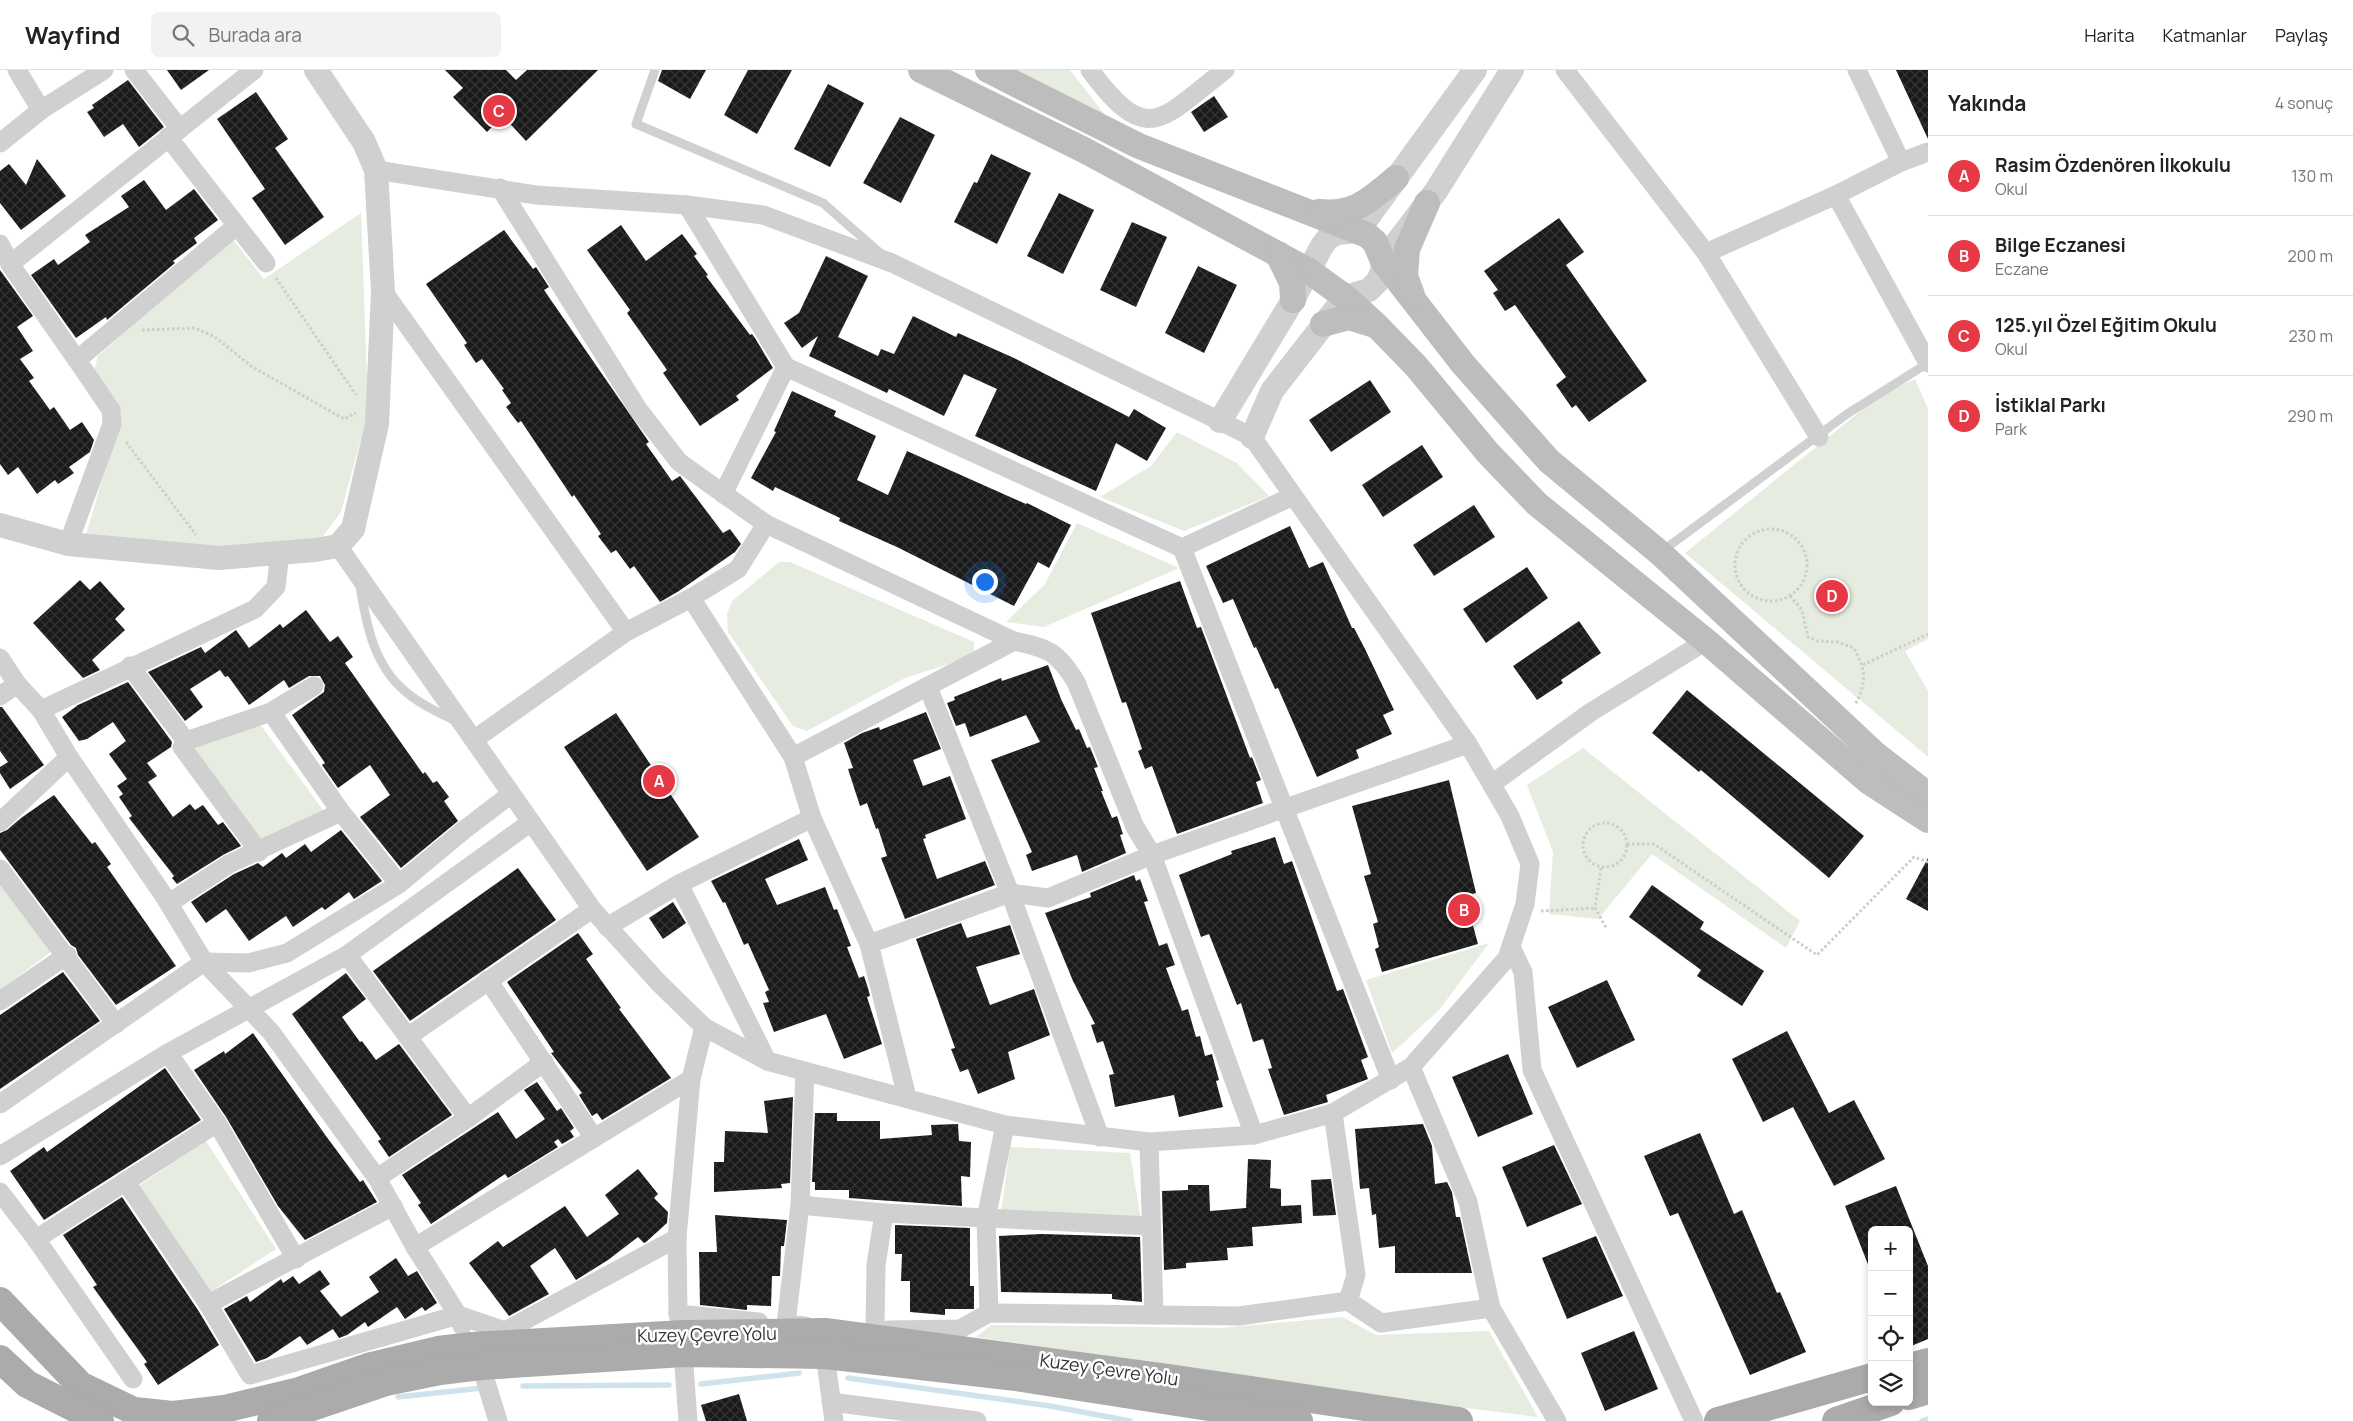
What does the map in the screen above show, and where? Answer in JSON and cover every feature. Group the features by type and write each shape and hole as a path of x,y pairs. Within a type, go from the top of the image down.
{"main road":[{"path":"921,70 1084,150 1309,271 1345,297 1377,326 1416,366 1488,453 1537,504 1706,641 1868,781 1928,820"},
{"path":"988,70 1139,146 1358,231 1375,242 1383,261 1463,364 1549,461 1660,553 1875,754 1928,795"},
{"path":"1302,210 1336,214 1362,206 1396,178"},
{"path":"1414,301 1404,276 1407,250 1427,203"},
{"path":"1278,254 1292,283 1293,300"},
{"path":"1322,324 1349,317 1377,326"},
{"name":"Kuzey Çevre Yolu","path":"0,1301 80,1385 134,1411 174,1415 224,1409 299,1390 371,1366 438,1350 477,1356 682,1334 827,1332 1169,1378 1459,1421"},
{"name":"Kuzey Çevre Yolu","path":"682,1334 825,1355 1016,1377 1299,1421"},
{"name":"Kuzey Çevre Yolu","path":"272,1421 386,1382 440,1371 477,1356"},
{"path":"0,1359 27,1384 100,1421"},
{"path":"1913,1366 1928,1362"},
{"path":"1718,1421 1868,1379"},
{"path":"1913,1395 1928,1390"},
{"path":"1836,1421 1879,1406"}],"street":[{"path":"17,70 41,110"},
{"path":"0,143 41,110 104,70"},
{"path":"134,70 236,226 266,263"},
{"path":"10,264 254,70"},
{"path":"0,525 68,544 213,557 338,546 353,529 371,416 383,291 376,170 364,142 316,70"},
{"path":"1090,70 1112,99 1129,114 1146,120 1165,117 1225,70"},
{"path":"1220,420 1293,300 1328,238 1342,231 1358,231 1475,70"},
{"path":"1252,437 1272,392 1322,324 1345,297 1369,290 1377,282 1383,261 1427,203 1512,70"},
{"path":"1565,70 1706,253 1819,437"},
{"path":"1858,70 1901,162"},
{"path":"1706,253 1836,195 1901,162 1928,152"},
{"path":"338,546 471,733 511,794 592,909 658,982 704,1027 767,1061 907,1097 1005,1125 1149,1142 1254,1135 1333,1113 1411,1067 1507,958 1523,912 1530,864 1510,816 1493,783 1468,744 1252,437 892,264 763,215 687,205 536,195 376,170"},
{"path":"500,188 638,409 679,462 766,524 1014,641 1044,647 1064,662 1076,682 1135,827 1152,855 1254,1135"},
{"path":"524,228 536,195"},
{"path":"1836,195 1928,363"},
{"path":"687,205 786,367 1182,548 1391,1080"},
{"path":"78,360 236,226"},
{"path":"0,244 10,264 111,410 112,424 68,544"},
{"path":"383,291 626,632"},
{"path":"723,494 786,367"},
{"path":"1182,548 1293,496"},
{"path":"471,733 626,632 691,598 738,569 766,524"},
{"path":"41,710 130,666 255,609 276,587 280,552"},
{"path":"691,598 793,757 812,818 869,944 907,1097"},
{"path":"793,757 1014,641"},
{"path":"1493,783 1590,712 1706,641"},
{"path":"0,658 17,684 41,710 68,757 168,903 204,962 271,1032 377,1178 415,1248 458,1315 477,1356 498,1421"},
{"path":"130,666 186,741"},
{"path":"0,696 17,684"},
{"path":"259,852 182,747 186,741 271,712 314,686"},
{"path":"928,687 1010,893 1100,1137"},
{"path":"271,712 341,812 399,884"},
{"path":"869,944 1010,893 1048,898 1152,855 1468,744"},
{"path":"0,822 68,757"},
{"path":"0,1104 204,962 248,963 287,953 399,884 511,794"},
{"path":"168,903 229,864 259,852 341,812"},
{"path":"607,926 679,884 812,818"},
{"path":"0,1156 168,1052 347,955 531,822"},
{"path":"0,869 67,955 116,1024"},
{"path":"679,884 767,1061"},
{"path":"409,1036 592,909"},
{"path":"1511,947 1523,972 1532,1070 1694,1421"},
{"path":"0,1001 67,955"},
{"path":"347,955 409,1036 468,1118"},
{"path":"488,980 594,1138"},
{"path":"686,1420 677,1238 691,1079 704,1027"},
{"path":"168,1052 217,1123 296,1259"},
{"path":"377,1178 468,1118 544,1062"},
{"path":"1411,1067 1468,1202 1491,1308 1556,1421"},
{"path":"786,1324 800,1205 805,1072"},
{"path":"415,1248 691,1079"},
{"path":"1333,1113 1356,1275 1348,1301"},
{"path":"36,1239 217,1123"},
{"path":"989,1313 986,1219 1005,1125"},
{"path":"1149,1142 1154,1315"},
{"path":"126,1182 208,1304 250,1375 458,1315 505,1332 677,1238"},
{"path":"0,1192 36,1239 133,1379"},
{"path":"800,1205 884,1213 1151,1226"},
{"path":"208,1304 393,1206"},
{"path":"875,1330 876,1265 884,1213"},
{"path":"682,1334 786,1324 875,1330 960,1329 989,1313 1239,1316 1348,1301 1381,1323 1491,1308"},
{"path":"825,1355 834,1421"},
{"path":"831,1402 977,1421"}],"lane":[{"path":"655,70 636,124 823,203 892,264"},
{"path":"1660,553 1819,437 1847,414 1928,363"},
{"path":"358,573 364,614 373,647 388,672 406,692 471,733"}],"path":[{"path":"114,329 129,331 195,328 215,337 251,366 344,419 371,416 266,263"},
{"path":"112,424 213,557"},
{"path":"1771,529 1783,531 1801,545 1807,562 1805,579 1799,589 1790,596 1779,600 1762,599 1746,591 1740,582 1736,570 1736,558 1741,546 1749,537 1760,531 1771,529"},
{"path":"1790,596 1802,610 1808,637 1818,642 1837,642 1854,648 1863,665 1864,687 1845,725"},
{"path":"1863,665 1928,634"},
{"path":"1600,823 1616,826 1625,836 1627,844 1623,858 1618,864 1601,868 1590,862 1583,850 1582,843 1588,830 1600,823"},
{"path":"1627,844 1654,844 1817,955 1914,857 1928,862"},
{"path":"1601,868 1595,908 1607,929"},
{"path":"1523,912 1595,908"}],"shaded area":[{"path":"1003,70 1070,70 1112,124"},
{"path":"361,213 367,380 366,420 341,512 323,536 288,544 218,551 86,535 121,414 94,371 98,356 232,238 264,279"},
{"path":"1915,379 1928,409 1928,639 1905,651 1928,691 1928,757 1685,553 1883,393"},
{"path":"1177,432 1237,463 1269,496 1184,531 1100,497 1151,466"},
{"path":"1077,523 1179,568 1044,627 1006,622 1045,584"},
{"path":"779,562 790,562 974,642 974,656 905,678 807,731 793,726 728,632 727,613 733,600"},
{"path":"257,720 323,810 260,843 191,748"},
{"path":"1583,748 1800,921 1786,948 1652,854 1598,919 1549,914 1553,852 1527,785"},
{"path":"0,881 52,951 0,990"},
{"path":"1489,943 1439,1010 1392,1053 1366,980"},
{"path":"206,1141 276,1249 207,1294 137,1187"},
{"path":"1010,1147 1130,1153 1141,1221 1001,1213"},
{"path":"1342,1317 1376,1335 1489,1331 1538,1417 1417,1402 976,1337 991,1325 1220,1328"}],"building":[{"path":"167,70 209,70 181,90"},
{"path":"445,70 506,70 516,80 527,70 598,70 526,141 503,116 487,132 453,97 463,88"},
{"path":"662,70 706,70 690,99 658,81"},
{"path":"748,70 792,70 757,134 724,115"},
{"path":"1896,70 1928,70 1928,139"},
{"path":"128,80 164,127 139,147 123,124 104,137 87,112 94,108 92,105"},
{"path":"828,84 864,103 830,167 794,149"},
{"path":"256,92 288,139 275,148 324,217 285,245 252,198 265,189 217,119"},
{"path":"1214,96 1228,117 1204,132 1191,112"},
{"path":"900,117 935,135 901,203 863,183"},
{"path":"991,154 1031,173 997,244 954,222 974,182 977,183"},
{"path":"37,159 66,196 21,230 0,203 0,171 9,164 26,185"},
{"path":"144,180 166,210 194,189 218,220 194,238 197,243 173,261 175,263 107,320 106,317 76,338 31,275 54,259 58,265 90,242 85,235 129,207 121,196"},
{"path":"1059,193 1094,210 1063,274 1027,256"},
{"path":"1559,218 1584,252 1566,265 1647,381 1589,422 1576,405 1572,408 1556,385 1566,377 1515,305 1505,311 1493,293 1498,290 1484,271"},
{"path":"1132,222 1167,237 1136,307 1100,290"},
{"path":"621,225 646,261 682,234 697,254 694,256 708,275 706,276 750,335 752,334 755,338 773,368 736,396 739,400 700,426 663,373 667,370 627,313 630,310 587,250"},
{"path":"504,230 533,269 536,267 549,287 544,290 649,442 646,444 672,481 680,476 723,533 730,529 741,544 735,552 660,602 634,566 630,569 616,550 611,553 598,536 601,534 574,495 572,497 521,421 518,423 506,407 511,403 502,390 504,389 482,359 476,363 464,345 467,343 426,284"},
{"path":"826,256 868,276 838,337 878,356 881,349 894,354 913,316 956,337 958,333 1014,358 1129,417 1134,409 1166,428 1147,461 1116,443 1096,491 975,436 997,389 964,374 944,416 889,389 887,393 809,356 818,336 802,348 784,323 799,313"},
{"path":"1198,266 1237,285 1204,353 1165,333"},
{"path":"0,270 33,316 17,327 33,351 20,359 34,378 29,381 50,410 54,407 70,430 82,422 94,440 90,452 69,467 74,473 58,484 55,480 37,494 18,467 8,475 0,464"},
{"path":"1370,380 1391,412 1331,452 1309,420"},
{"path":"792,391 836,411 834,416 876,436 857,480 888,495 907,451 1027,503 1071,525 1049,568 1038,562 1014,606 899,548 839,521 840,518 775,487 773,491 751,478 776,432 774,431"},
{"path":"1422,445 1443,477 1383,517 1362,485"},
{"path":"1474,505 1495,537 1434,576 1413,545"},
{"path":"1290,526 1309,568 1323,562 1352,628 1354,628 1365,649 1394,710 1383,715 1392,734 1356,750 1359,758 1317,777 1278,688 1275,689 1256,647 1254,648 1233,599 1223,603 1206,566"},
{"path":"1527,567 1548,598 1486,643 1463,609"},
{"path":"80,580 90,590 100,581 125,609 115,619 125,630 92,660 100,670 83,678 33,623"},
{"path":"1180,581 1197,628 1201,627 1250,758 1252,757 1261,780 1256,782 1263,803 1177,834 1152,766 1145,769 1138,751 1142,749 1126,702 1122,703 1091,613"},
{"path":"306,610 330,642 338,636 353,657 345,663 423,774 425,772 433,783 437,781 449,797 444,801 458,821 401,868 360,817 390,795 370,765 338,788 322,765 325,763 292,715 324,692 325,685 320,676 309,676 289,688 284,680 249,705 228,676 225,677 220,670 190,689 203,707 185,721 148,672 201,647 205,653 236,630 249,648 280,624 283,628"},
{"path":"1579,621 1601,653 1561,680 1563,683 1537,700 1513,666"},
{"path":"1048,665 1061,699 1076,730 1079,729 1087,748 1090,747 1098,767 1094,768 1103,791 1101,791 1112,818 1117,816 1123,834 1120,835 1126,853 1082,872 1077,855 1032,871 1026,855 1032,852 991,760 1040,742 1026,715 970,737 965,723 956,726 947,703 955,700 954,697 1001,678 1002,681"},
{"path":"128,682 172,742 171,747 147,763 157,776 148,782 173,817 190,804 195,810 203,805 218,825 223,822 241,846 177,884 172,878 174,876 129,818 132,816 119,797 123,794 117,786 127,779 109,754 126,741 113,722 87,739 79,741 62,717 78,705"},
{"path":"1687,690 1864,836 1829,878 1701,770 1699,772 1652,733"},
{"path":"0,707 2,707 44,765 10,789 0,773 0,767 8,762 0,751"},
{"path":"926,712 941,749 913,760 923,786 950,776 966,819 925,835 926,838 923,839 937,879 985,861 995,885 905,919 881,858 887,856 878,828 876,829 867,803 860,806 848,769 853,768 844,743 862,733 879,727 880,730"},
{"path":"616,713 699,837 647,871 564,747"},
{"path":"1449,780 1476,893 1465,896 1478,944 1382,972 1375,949 1379,947 1373,924 1378,922 1364,876 1371,874 1352,806"},
{"path":"54,795 92,844 95,842 111,864 107,867 176,966 116,1005 78,955 76,948 71,945 0,850 0,833 7,830"},
{"path":"341,830 382,881 354,899 349,892 325,910 322,907 293,927 286,916 249,941 226,909 206,923 191,902 234,874 258,863 263,867 282,853 286,858 305,844 311,852"},
{"path":"1275,837 1284,864 1292,861 1337,991 1343,989 1368,1057 1361,1060 1368,1079 1326,1095 1328,1102 1284,1115 1268,1069 1272,1068 1263,1039 1253,1042 1241,1003 1237,1005 1209,934 1201,937 1179,875 1232,854 1231,851"},
{"path":"799,839 808,860 765,879 777,905 825,887 834,910 837,909 851,946 847,947 859,978 864,976 868,988 870,996 867,997 882,1044 844,1059 826,1014 774,1032 763,1003 769,1002 765,992 769,990 748,943 744,945 725,902 723,903 711,881"},
{"path":"1928,858 1928,911 1906,899"},
{"path":"518,868 556,920 410,1021 373,971"},
{"path":"1134,875 1136,881 1140,879 1148,901 1144,902 1159,946 1167,943 1175,965 1166,968 1182,1011 1188,1009 1196,1037 1200,1036 1205,1056 1212,1054 1219,1080 1216,1081 1223,1107 1179,1117 1174,1095 1115,1107 1109,1075 1114,1074 1103,1041 1097,1043 1091,1025 1095,1024 1073,981 1045,913 1091,897 1090,893"},
{"path":"1652,885 1704,922 1700,929 1764,971 1742,1006 1697,976 1701,970 1629,917"},
{"path":"673,902 686,923 663,939 649,918"},
{"path":"961,923 967,938 1010,925 1020,954 976,967 990,1005 1034,989 1050,1035 1008,1052 1015,1079 978,1094 968,1069 960,1072 951,1049 955,1048 916,939"},
{"path":"578,933 593,954 586,959 621,1008 619,1009 671,1078 602,1120 597,1113 592,1116 579,1095 582,1093 551,1053 554,1052 507,982"},
{"path":"63,972 100,1021 0,1089 0,1015"},
{"path":"346,973 366,999 342,1017 360,1042 362,1041 376,1060 399,1044 452,1115 389,1157 378,1141 381,1139 292,1014"},
{"path":"1607,980 1635,1040 1577,1068 1548,1007"},
{"path":"1787,1031 1829,1113 1854,1100 1885,1159 1834,1186 1793,1107 1763,1122 1732,1059"},
{"path":"253,1033 326,1136 360,1182 363,1180 377,1202 305,1240 278,1206 226,1117 194,1070 224,1051 225,1054"},
{"path":"1508,1054 1533,1114 1478,1137 1452,1077"},
{"path":"165,1068 201,1120 44,1220 10,1171 44,1147 47,1152"},
{"path":"537,1082 557,1111 561,1108 574,1128 570,1131 574,1137 562,1144 558,1139 554,1142 558,1147 508,1178 505,1174 431,1224 418,1205 421,1203 402,1175 498,1112 516,1139 545,1119 524,1090"},
{"path":"793,1097 790,1183 781,1184 782,1188 714,1192 714,1162 724,1162 725,1131 768,1133 764,1101"},
{"path":"815,1113 837,1113 837,1121 880,1121 880,1139 932,1135 931,1125 958,1124 959,1141 971,1142 970,1177 961,1176 962,1206 849,1198 849,1190 815,1190 815,1182 812,1182"},
{"path":"1423,1124 1432,1146 1435,1184 1447,1182 1452,1192 1456,1217 1460,1217 1472,1273 1395,1273 1395,1246 1379,1248 1376,1214 1372,1215 1369,1188 1360,1189 1355,1129"},
{"path":"1700,1133 1734,1214 1742,1210 1777,1293 1780,1292 1806,1352 1750,1375 1678,1213 1670,1216 1644,1156"},
{"path":"1554,1145 1582,1204 1527,1227 1502,1167"},
{"path":"1248,1159 1271,1160 1270,1188 1281,1189 1281,1206 1301,1205 1302,1223 1252,1227 1253,1246 1227,1248 1228,1260 1186,1263 1186,1268 1164,1270 1162,1191 1188,1190 1188,1185 1209,1185 1210,1211 1246,1208"},
{"path":"638,1169 658,1194 654,1198 668,1212 667,1223 646,1242 644,1243 638,1237 608,1260 576,1280 555,1248 530,1266 549,1294 509,1316 469,1263 498,1241 503,1247 565,1206 587,1237 619,1214 605,1195"},
{"path":"1331,1179 1336,1215 1313,1216 1311,1180"},
{"path":"1896,1186 1912,1226 1868,1226 1868,1264 1845,1206"},
{"path":"122,1197 198,1310 219,1345 158,1385 144,1364 147,1362 93,1287 97,1285 63,1235"},
{"path":"715,1215 787,1220 784,1246 781,1246 780,1276 772,1276 771,1306 747,1305 747,1310 700,1305 699,1252 717,1252"},
{"path":"895,1225 970,1228 970,1286 974,1286 974,1309 945,1309 945,1315 910,1312 910,1281 901,1281 902,1254 895,1254"},
{"path":"1913,1228 1928,1266 1928,1339 1913,1345"},
{"path":"1042,1234 1140,1237 1142,1302 1112,1299 1112,1294 1001,1292 999,1236"},
{"path":"1596,1236 1623,1296 1567,1319 1542,1258"},
{"path":"396,1258 408,1276 417,1271 437,1303 425,1311 422,1307 405,1319 397,1307 368,1327 365,1322 347,1335 339,1338 333,1329 307,1345 300,1336 267,1358 256,1362 224,1309 247,1296 250,1302 281,1279 283,1283 293,1276 299,1284 320,1270 330,1284 320,1291 341,1317 379,1292 369,1277"},
{"path":"1634,1331 1658,1389 1605,1411 1581,1353"},
{"path":"739,1394 747,1421 706,1421 701,1405"}],"waterway":[{"path":"701,1384 799,1373"},
{"path":"848,1378 1050,1406 1130,1421"},
{"path":"523,1386 669,1385"},
{"path":"398,1397 482,1388"},
{"path":"1922,1421 1928,1419"}],"place":[{"name":"125.yıl Özel Eğitim Okulu","path":"499,111"},
{"name":"İstiklal Parkı","path":"1832,596"},
{"name":"Rasim Özdenören İlkokulu","path":"659,781"},
{"name":"Bilge Eczanesi","path":"1464,910"}]}
